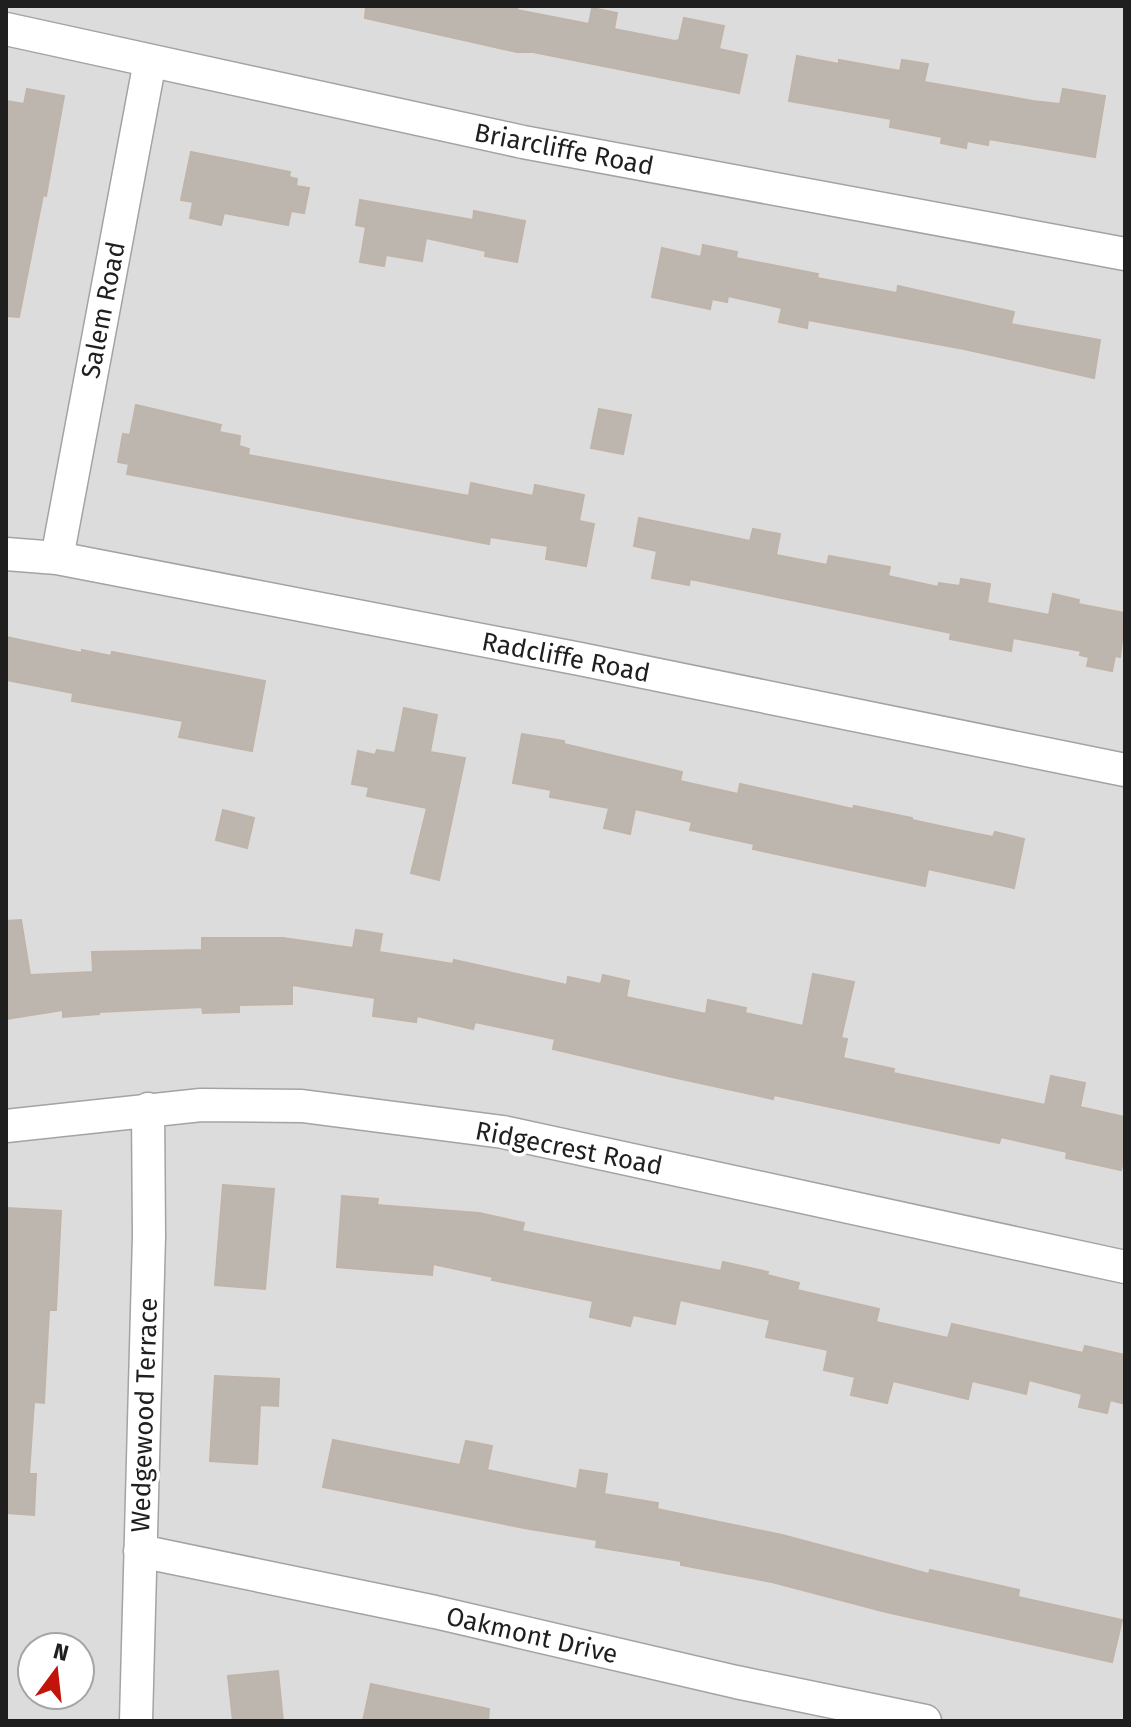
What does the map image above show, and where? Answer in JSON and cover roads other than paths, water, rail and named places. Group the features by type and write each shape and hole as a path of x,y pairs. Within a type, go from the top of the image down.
{"street":[{"name":"Briarcliffe Road","path":"6,29 523,142 1125,254"},
{"name":"Salem Road","path":"57,558 150,61"},
{"name":"Radcliffe Road","path":"6,554 57,558 595,662 1125,770"},
{"name":"Ridgecrest Road","path":"6,1126 201,1105 302,1106 503,1132 1125,1267"},
{"name":"Wedgewood Terrace","path":"136,1721 149,1236 148,1109"},
{"name":"Oakmont Drive","path":"140,1551 435,1612 736,1682 925,1721"}]}
